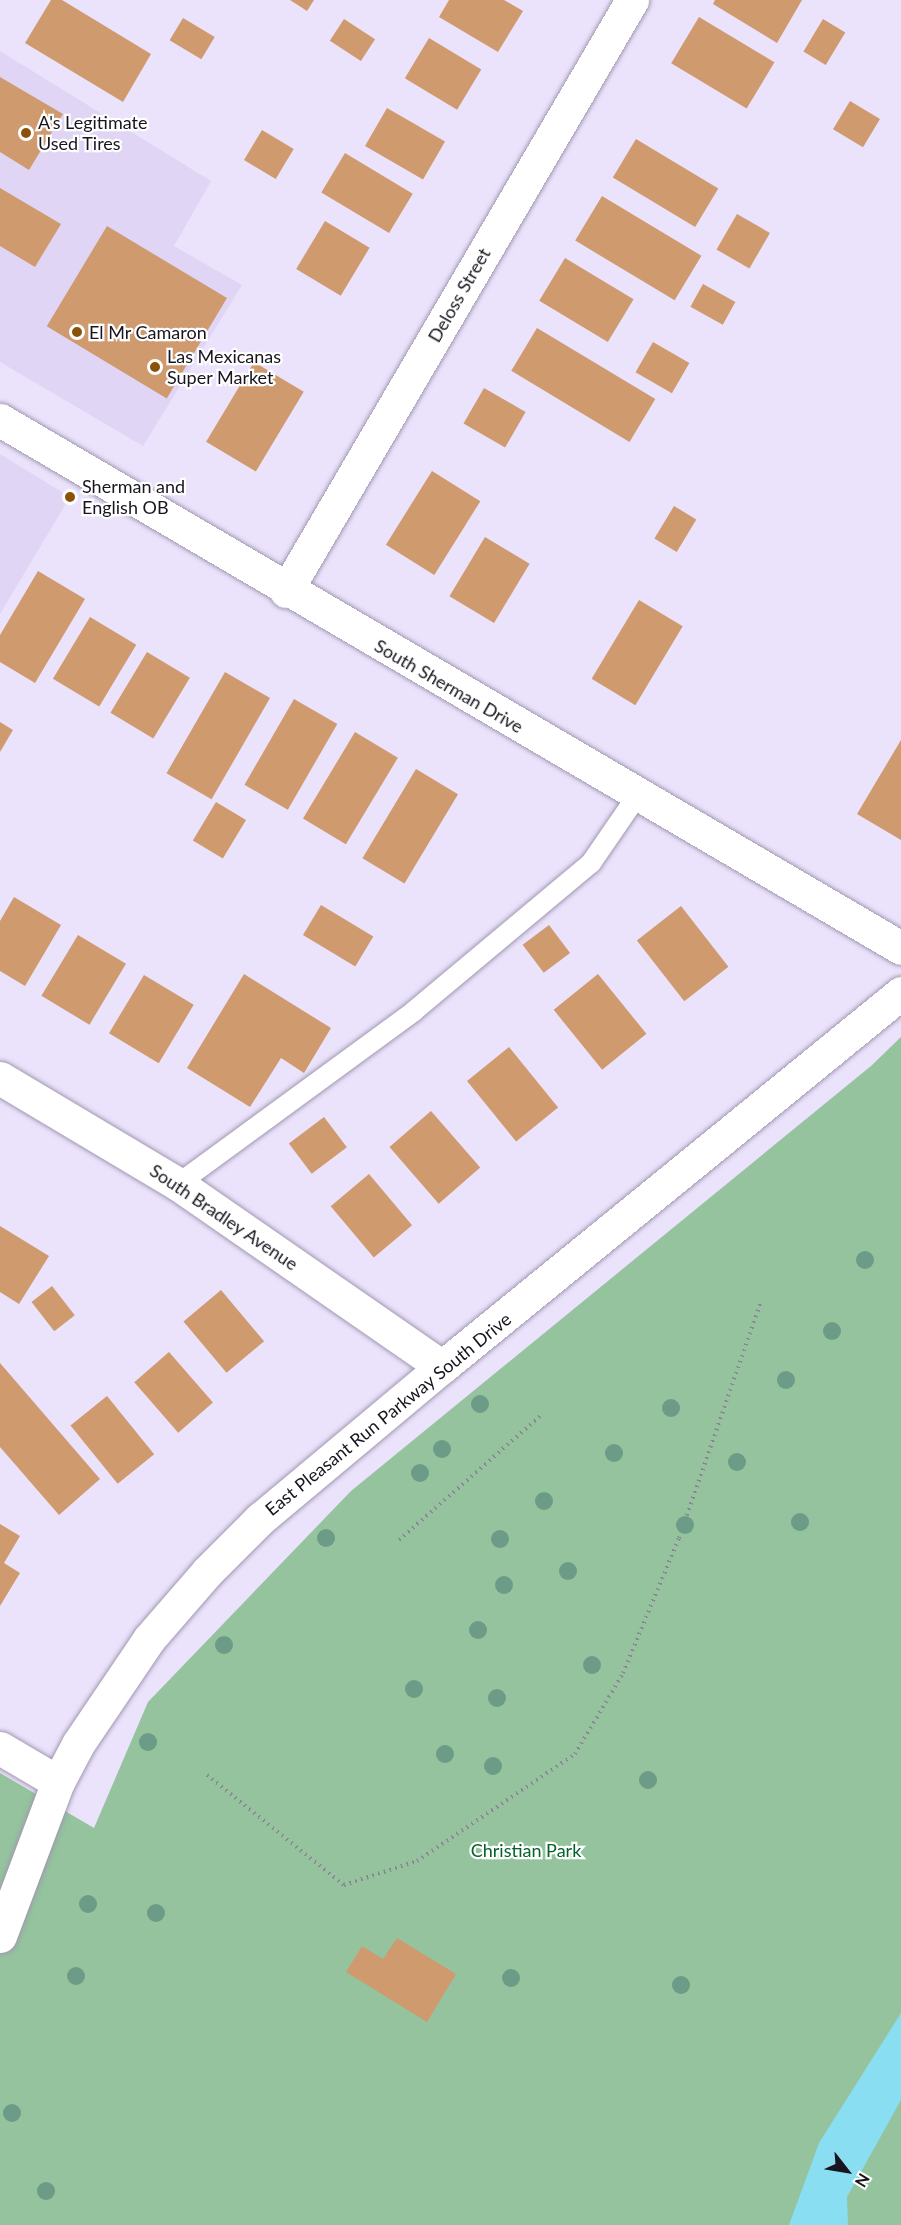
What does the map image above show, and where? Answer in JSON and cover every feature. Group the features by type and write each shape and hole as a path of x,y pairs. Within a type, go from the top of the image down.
{"street":[{"name":"Deloss Street","path":"286,591 632,0"},
{"name":"South Sherman Drive","path":"0,420 286,591 901,948"},
{"name":"East Pleasant Run Parkway South Drive","path":"0,1936 58,1782 106,1698 149,1639 208,1571 260,1519 442,1367 901,993"},
{"name":"South Bradley Avenue","path":"0,1078 178,1184 442,1367"},
{"path":"0,1748 58,1782"}],"lane":[{"path":"178,1184 414,1011 582,870 612,835 637,796"}],"path":[{"path":"207,1775 344,1885 417,1861 575,1754 622,1673 679,1538 761,1301"},
{"path":"399,1540 540,1416"}],"shaded area":[{"path":"0,51 211,181 174,246 242,285 143,446 0,362"},
{"path":"0,454 70,497 0,614"}],"green space":[{"name":"Christian Park","path":"901,1037 901,2225 0,2225 0,1773 94,1828 148,1702 351,1491 871,1066"}],"water":[{"path":"901,2013 901,2100 847,2197 848,2225 789,2225 819,2143"}],"building":[{"path":"51,0 62,0 151,54 123,102 25,43"},
{"path":"290,0 314,0 307,11"},
{"path":"449,0 504,0 523,11 498,52 439,17"},
{"path":"715,0 802,0 777,43 713,4"},
{"path":"699,17 774,62 747,109 671,63"},
{"path":"183,18 215,37 201,59 170,40"},
{"path":"344,19 375,39 361,61 330,41"},
{"path":"823,19 845,32 826,65 803,52"},
{"path":"429,38 481,69 457,110 405,78"},
{"name":"A's Legitimate Used Tires","path":"0,77 63,114 29,170 0,152"},
{"path":"850,101 880,119 863,147 833,129"},
{"path":"387,108 445,142 423,180 365,146"},
{"path":"262,130 294,149 276,179 244,160"},
{"path":"636,139 718,188 695,227 613,178"},
{"path":"345,153 413,194 389,233 321,192"},
{"path":"0,188 61,224 35,267 0,246"},
{"path":"602,196 701,256 675,300 575,241"},
{"path":"737,214 770,233 749,269 716,250"},
{"path":"325,221 370,248 341,296 296,269"},
{"path":"107,226 227,298 167,398 47,326"},
{"path":"565,258 634,299 608,342 539,301"},
{"path":"703,284 735,302 723,325 690,307"},
{"path":"537,328 655,399 630,442 511,371"},
{"path":"653,342 689,363 672,393 636,372"},
{"path":"254,362 304,392 256,472 206,442"},
{"path":"484,388 526,412 505,448 464,424"},
{"path":"432,471 480,501 434,575 386,545"},
{"path":"674,506 696,519 677,552 654,539"},
{"path":"485,537 530,564 494,623 449,596"},
{"path":"38,571 85,599 35,683 0,662 0,635"},
{"path":"639,600 683,626 635,705 592,679"},
{"path":"90,617 136,645 99,707 53,679"},
{"path":"147,652 190,678 153,739 110,713"},
{"path":"225,672 270,698 212,799 166,773"},
{"path":"294,699 337,724 288,810 244,785"},
{"path":"0,722 13,730 0,752"},
{"path":"355,732 398,758 346,844 303,819"},
{"path":"901,740 901,840 857,814"},
{"path":"416,769 458,794 404,883 362,858"},
{"path":"216,802 246,820 223,859 193,841"},
{"path":"14,897 61,925 25,986 0,971 0,921"},
{"path":"321,905 373,936 355,966 303,935"},
{"path":"681,906 728,967 684,1001 637,940"},
{"path":"549,925 570,953 544,973 523,945"},
{"path":"78,935 126,964 89,1025 41,996"},
{"path":"244,974 331,1028 304,1073 281,1058 250,1107 187,1068"},
{"path":"598,974 646,1034 602,1070 554,1010"},
{"path":"144,975 194,1005 159,1063 109,1033"},
{"path":"509,1047 558,1108 516,1142 467,1081"},
{"path":"431,1111 480,1168 439,1204 389,1147"},
{"path":"324,1117 347,1147 312,1174 289,1143"},
{"path":"369,1174 412,1225 374,1257 331,1206"},
{"path":"0,1226 49,1256 19,1304 0,1292"},
{"path":"52,1286 75,1315 54,1331 32,1302"},
{"path":"221,1290 264,1341 227,1373 183,1321"},
{"path":"169,1352 213,1403 178,1433 134,1382"},
{"path":"0,1363 100,1479 59,1515 0,1447"},
{"path":"107,1396 154,1454 118,1484 70,1426"},
{"path":"0,1524 20,1536 4,1563 20,1573 0,1606"},
{"path":"397,1938 456,1974 427,2022 346,1972 362,1946 383,1959"}],"place":[{"name":"A's Legitimate Used Tires","path":"26,133"},
{"name":"El Mr Camaron","path":"77,332"},
{"name":"Las Mexicanas Super Market","path":"155,367"},
{"name":"Sherman and English OB","path":"70,497"}]}
